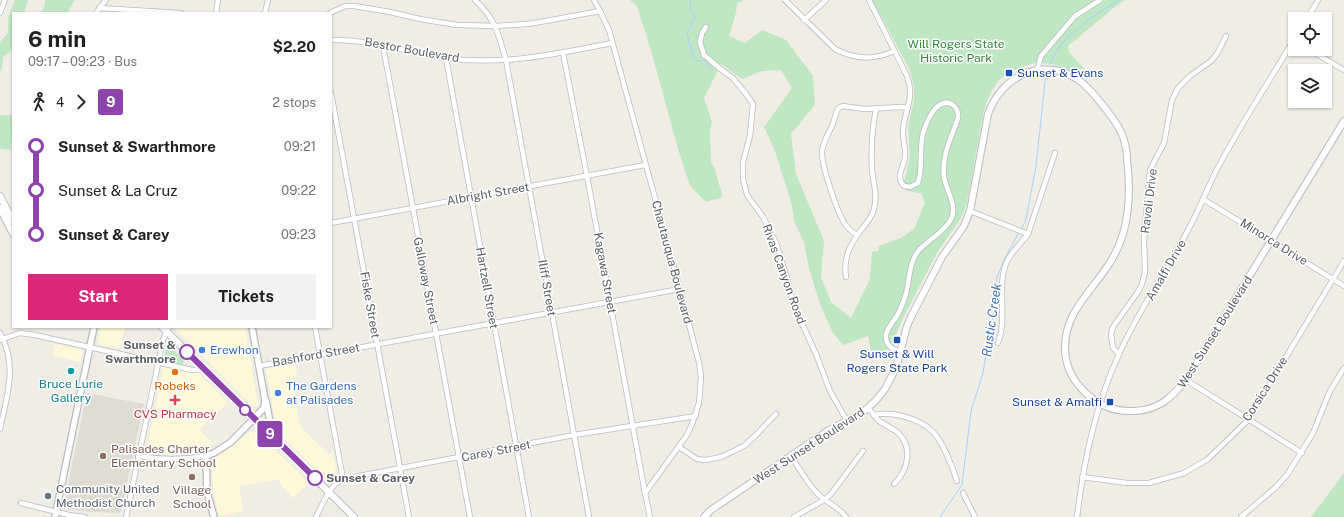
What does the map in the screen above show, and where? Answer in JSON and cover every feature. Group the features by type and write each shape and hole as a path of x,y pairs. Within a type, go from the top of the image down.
{"main road":[{"name":"West Sunset Boulevard","path":"704,517 711,510 829,430 858,416 868,408 885,389 896,368 907,326 912,315 942,257 964,226 970,211 990,107 1008,83 1021,75 1037,70 1060,72 1074,77 1082,82 1121,132 1126,149 1129,194 1123,234 1109,264 1072,315 1066,330 1065,353 1070,374 1086,394 1099,404 1110,409 1121,411 1147,410 1165,402 1175,394 1186,380 1344,121"},
{"path":"0,196 12,218"},
{"path":"0,208 12,232"},
{"path":"166,328 204,369 354,517"}],"street":[{"path":"0,14 5,0"},
{"path":"97,12 106,0"},
{"path":"216,12 218,0"},
{"path":"265,12 268,0"},
{"name":"Iliff Street","path":"475,0 488,12 496,26 506,60 589,517"},
{"name":"Chautauqua Boulevard","path":"594,0 609,30 680,289 699,363 701,377 696,416 687,435 645,493"},
{"path":"785,0 835,49 850,56 871,58 895,52"},
{"path":"804,20 826,0"},
{"path":"869,0 907,76 911,89 904,126 905,158 899,175 899,179 904,186 910,187 918,183 923,133 928,120 935,109 943,103 950,103 955,106 959,114 943,169 945,184 952,202 953,213 951,220 919,251 913,261 905,295 899,312 886,334 887,342 892,349 900,352"},
{"path":"1037,70 1041,56 1075,16 1100,0"},
{"path":"1311,12 1318,0"},
{"path":"332,12 345,6 354,6 457,25 496,26 540,22 600,11"},
{"path":"99,8 165,12"},
{"name":"Rivas Canyon Road","path":"706,27 700,42 704,54 723,72 733,78 753,104 750,136 743,162 743,179 747,195 763,217 776,243 788,278 794,306 816,354 830,391 847,421"},
{"name":"Ravoli Drive","path":"1118,354 1113,348 1111,334 1113,327 1142,284 1145,272 1144,240 1150,170 1164,143 1172,100 1178,88 1190,76 1211,61 1217,54 1226,36"},
{"name":"Bestor Boulevard","path":"332,40 358,40 446,58 506,60 563,53 612,43"},
{"name":"Galloway Street","path":"383,46 470,517"},
{"name":"Amalfi Drive","path":"1077,517 1082,477 1090,438 1099,404 1118,354 1132,327 1178,250 1216,173 1245,119 1288,51"},
{"name":"Kagawa Street","path":"563,53 645,493"},
{"path":"1320,56 1344,70"},
{"name":"Hartzell Street","path":"446,58 529,517"},
{"name":"Fiske Street","path":"332,98 409,517"},
{"path":"857,235 847,227 841,217 823,163 823,147 835,119 836,110 839,106 876,109 901,107 908,108"},
{"path":"846,277 844,268 846,256 857,235 872,215 875,203 875,190 872,171 872,142 876,109"},
{"path":"998,343 1003,321 1003,277 1008,260 1028,234 1055,154"},
{"name":"Albright Street","path":"332,223 645,165"},
{"name":"Minorca Drive","path":"1203,199 1344,286"},
{"path":"970,211 1028,234"},
{"name":"Corsica Drive","path":"1082,477 1127,483 1149,483 1184,473 1208,459 1248,420 1344,261"},
{"name":"Bashford Street","path":"259,366 680,289"},
{"path":"55,514 94,328"},
{"path":"126,517 166,328"},
{"path":"252,328 273,438"},
{"path":"315,328 343,479 339,481 329,492 316,517"},
{"path":"0,333 9,355 10,378 0,429"},
{"path":"2,339 20,333 35,335 195,370 204,369"},
{"path":"1241,517 1276,487 1287,475 1313,433 1330,391 1344,368"},
{"path":"1186,380 1302,453"},
{"path":"138,456 186,460 214,453 231,442 263,410 265,400"},
{"path":"868,408 878,420 898,432 906,444 906,464 900,478 894,484"},
{"path":"874,415 888,413 905,417 923,424 933,432 948,458 957,481"},
{"path":"678,447 697,459 706,460 721,457 744,446 756,436 776,414"},
{"name":"Carey Street","path":"343,479 574,436 696,416"},
{"path":"794,517 824,500 831,494 863,451"},
{"path":"206,456 207,492 214,517"},
{"path":"791,456 811,486 824,500 841,511 846,517"},
{"path":"645,493 650,517"},
{"path":"963,493 975,517"},
{"path":"21,502 55,514 85,517"}],"shaded area":[{"path":"101,328 125,328 120,348 98,344"},
{"path":"175,328 245,328 258,405 253,407"},
{"path":"55,344 83,350 80,362 52,356"},
{"path":"295,363 297,375 291,377 300,426 329,454 333,453 337,475 329,483 277,431 266,369"},
{"path":"163,367 200,374 228,403 199,430 214,444 194,453 181,455 162,454 149,452 147,450"},
{"name":"Palisades Charter Elementary School","path":"87,393 144,404 121,511 119,513 79,511 63,508"},
{"path":"250,432 257,432 309,483 293,498 280,484 279,479 239,486 243,511 219,516 213,489 212,463 217,457"}],"green space":[{"path":"15,0 28,0 24,12 12,12 12,50 3,57 0,72 0,42 8,33 8,18"},
{"path":"45,0 75,0 68,12 42,12 45,5"},
{"name":"Will Rogers State Historic Park","path":"630,0 744,0 737,3 736,13 729,36 745,43 762,30 786,40 813,76 815,105 791,134 796,174 824,241 821,277 831,302 851,318 870,279 872,252 878,251 879,246 901,238 914,229 925,203 921,193 905,190 898,182 905,179 910,155 908,127 914,100 914,85 909,68 872,0 1125,0 1068,46 1069,52 1088,73 1083,78 1066,69 1051,64 1043,63 1026,65 1006,75 993,89 983,116 965,210 938,251 904,316 897,332 894,346 888,349 893,354 887,349 883,351 871,351 868,336 843,345 833,333 820,304 809,268 804,242 794,221 792,205 775,151 764,127 792,88 781,70 762,71 742,79 721,64 704,98 712,122 710,132 711,162 714,167 723,197 706,202 690,186 637,6"},
{"path":"0,115 12,115 11,150 0,149"},
{"path":"169,346 184,360 183,365 164,361 166,348"},
{"path":"1344,473 1344,517 1311,517"}],"waterway":[{"path":"691,0 690,8 695,17 687,33 693,57 697,61 704,60 713,71"},
{"name":"Rustic Creek","path":"1051,63 1062,43 1070,35 1090,19 1119,0"},
{"name":"Rustic Creek","path":"1021,230 1026,219 1036,166 1047,75"},
{"name":"Rustic Creek","path":"940,517 962,485 971,411 983,373 994,312 997,277 1019,232"}],"bus line":[{"name":"9","path":"187,352 315,478"}],"place":[{"name":"Sunset & Evans","path":"1009,73"},
{"name":"Sunset & Will Rogers State Park","path":"897,340"},
{"name":"Erewhon","path":"202,350"},
{"name":"Sunset & Swarthmore","path":"187,352"},
{"name":"Bruce Lurie Gallery","path":"71,371"},
{"name":"Robeks","path":"175,372"},
{"name":"The Gardens at Palisades","path":"278,393"},
{"name":"CVS Pharmacy","path":"175,400"},
{"name":"Sunset & Amalfi","path":"1110,402"},
{"name":"Palisades Charter Elementary School","path":"103,456"},
{"name":"Village School","path":"192,477"},
{"name":"Sunset & Carey","path":"315,478"},
{"name":"Community United Methodist Church","path":"48,496"}]}
